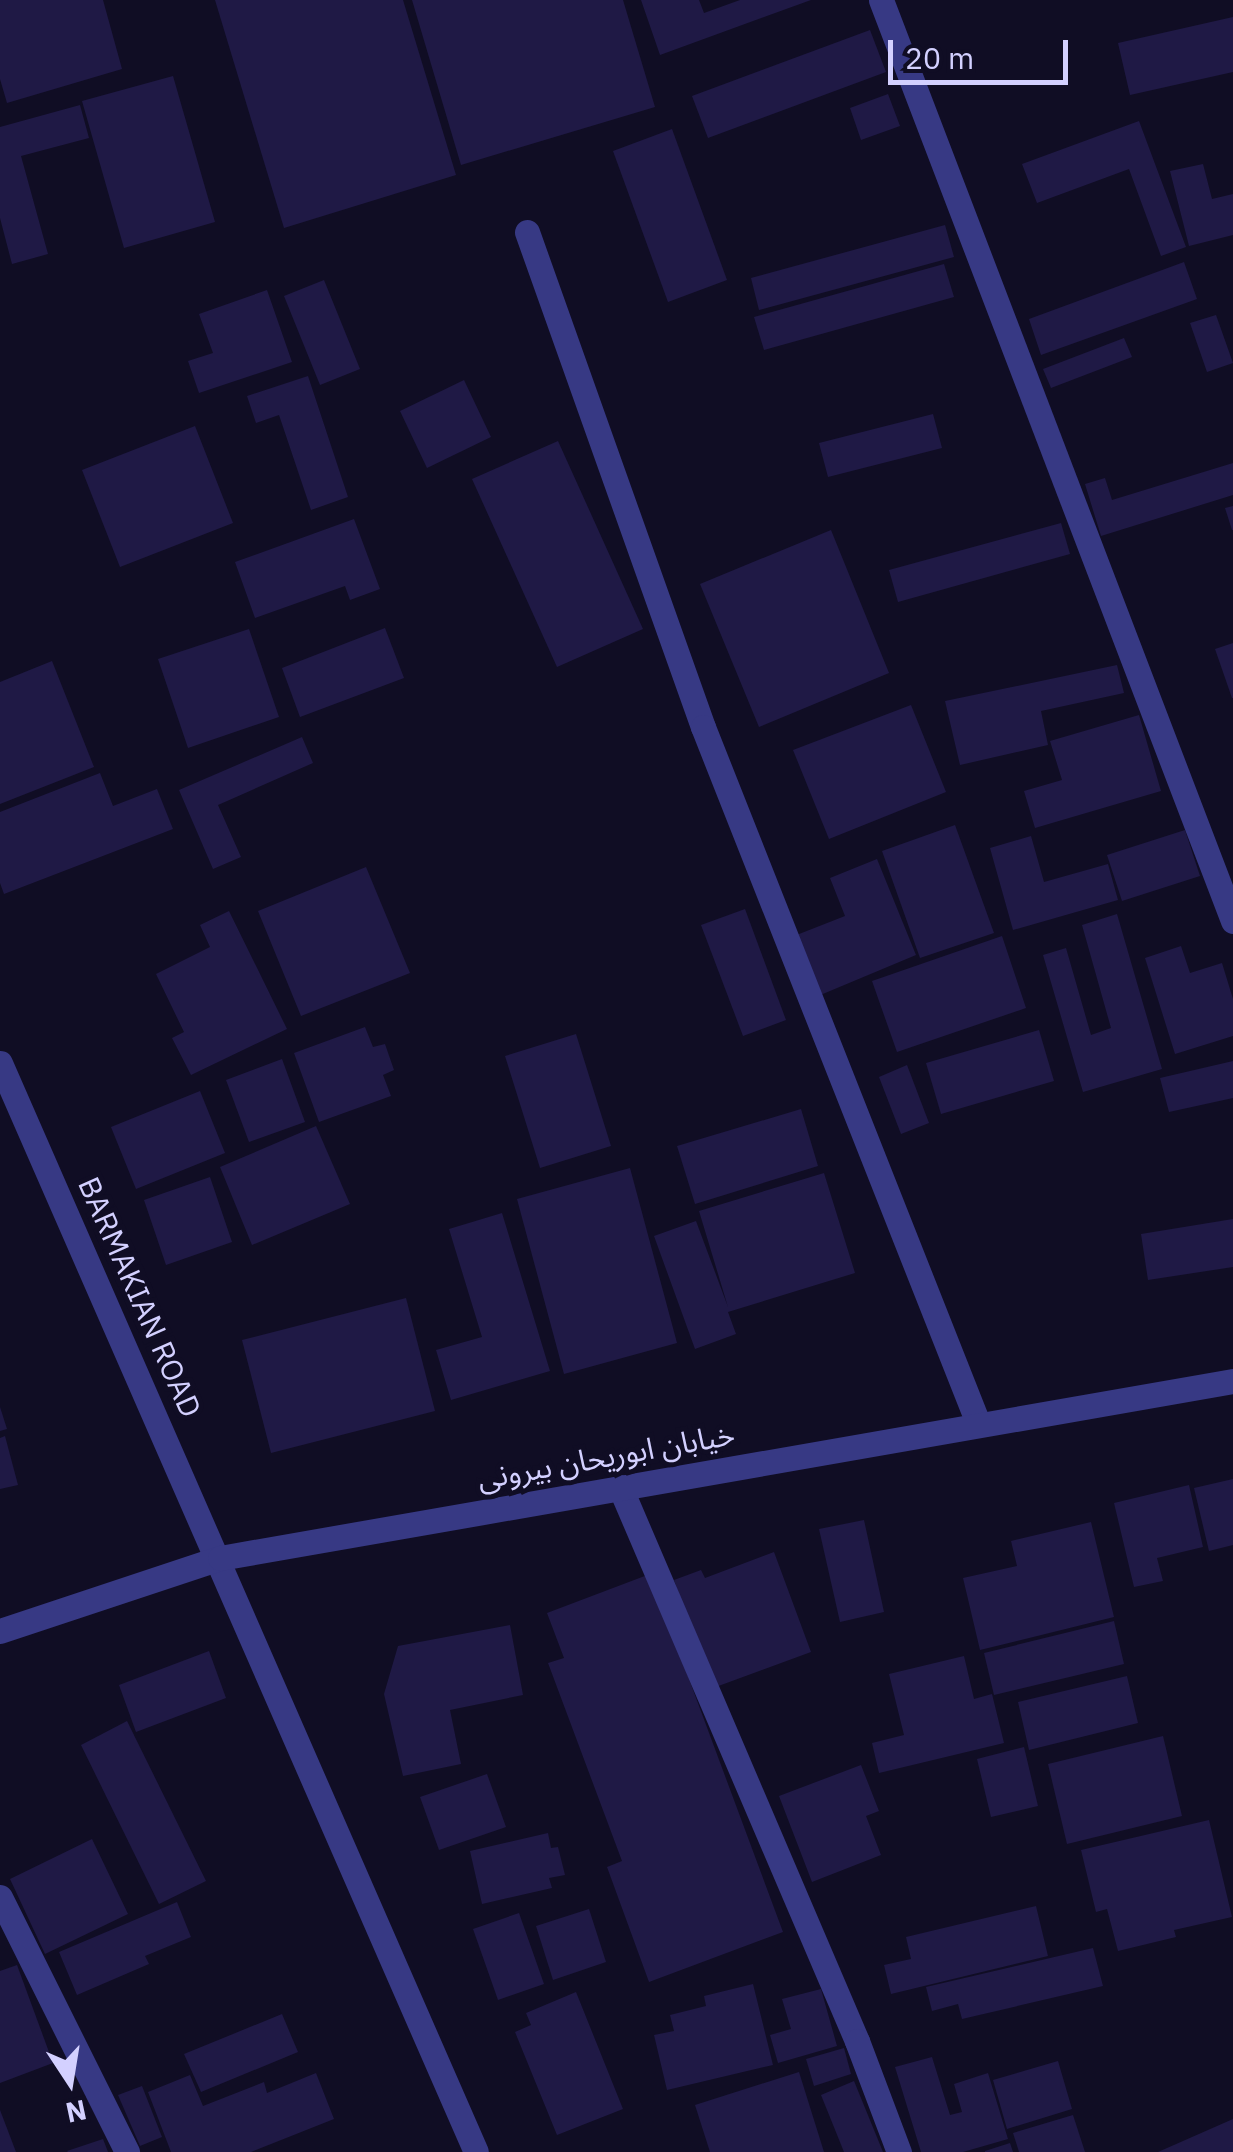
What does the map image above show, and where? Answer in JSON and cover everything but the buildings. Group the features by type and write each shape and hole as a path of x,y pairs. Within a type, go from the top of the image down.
{"street":[{"path":"880,0 1233,920"},
{"path":"527,232 703,728 978,1423"},
{"name":"BARMAKIAN ROAD","path":"0,1063 220,1558 476,2152"},
{"name":"خیابان ابوریحان بیرونی","path":"0,1632 220,1558 1233,1381"},
{"path":"620,1486 857,2041 898,2152"},
{"path":"0,1897 126,2152"}]}
